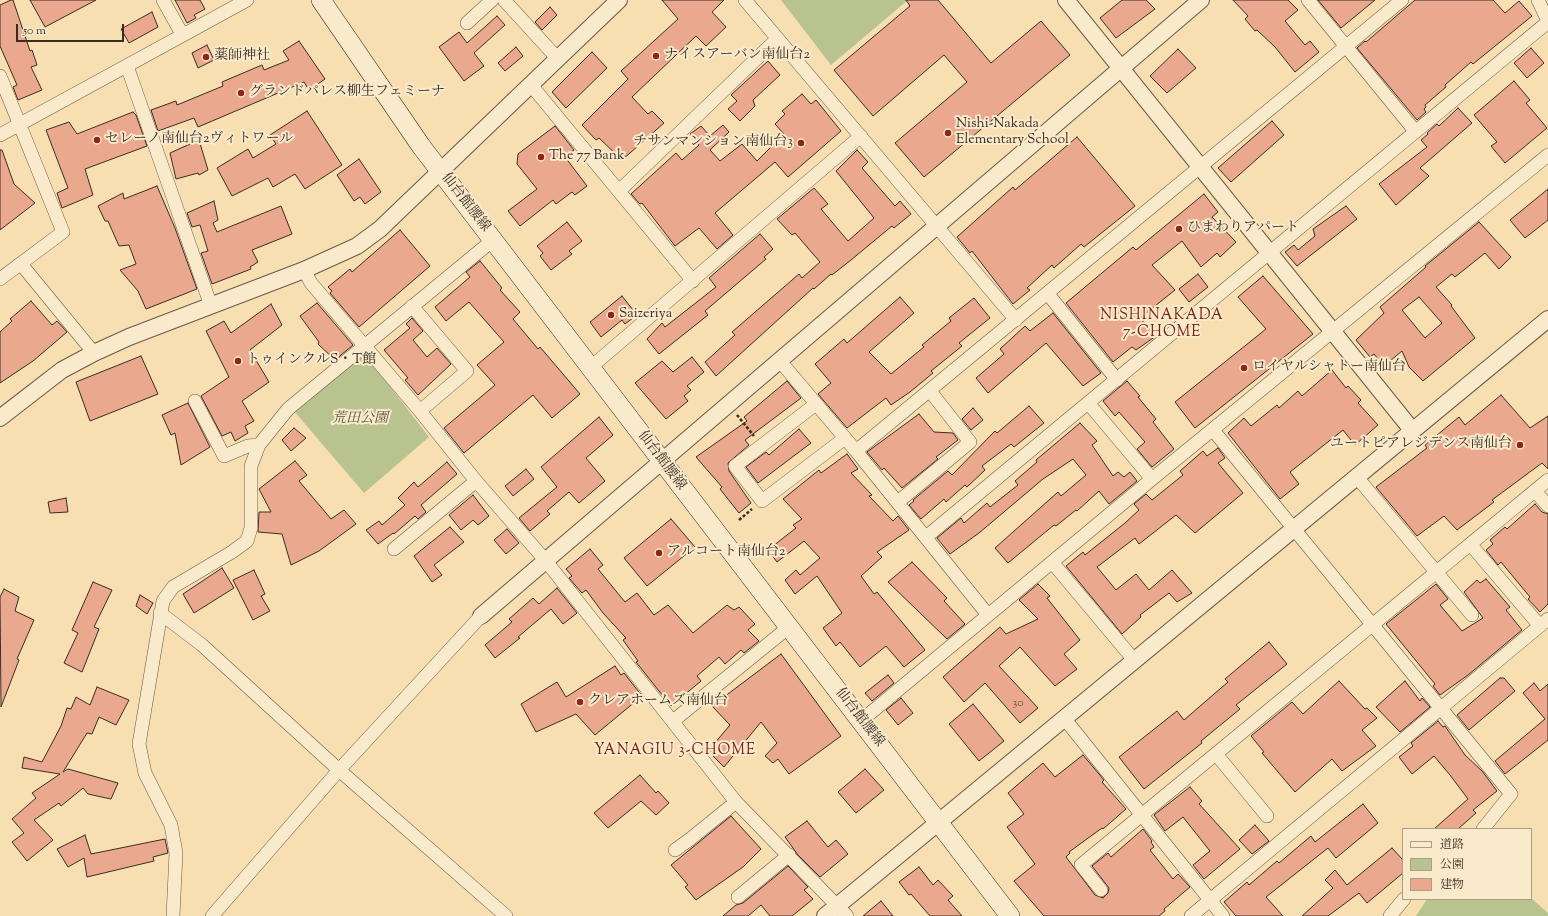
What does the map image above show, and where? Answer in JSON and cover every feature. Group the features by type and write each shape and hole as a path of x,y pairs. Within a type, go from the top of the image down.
{"main road":[{"name":"仙台館腰線","path":"321,0 352,48 441,172 788,627 862,720 1010,916"}],"street":[{"path":"163,0 182,34"},
{"path":"0,135 127,66 182,34 247,0"},
{"path":"467,23 492,0"},
{"path":"504,0 558,59"},
{"path":"0,418 27,395 62,370 94,352 129,337 304,270 357,246 380,229 441,172 619,0"},
{"path":"745,0 938,226 1016,320"},
{"path":"1066,0 1412,430"},
{"path":"212,916 340,770 481,616 1201,0"},
{"path":"1308,0 1416,131"},
{"path":"856,451 1048,294 1402,0"},
{"path":"926,537 1089,404 1548,22 1538,0"},
{"path":"619,191 777,38"},
{"path":"127,66 211,306"},
{"path":"0,76 63,232 0,280"},
{"path":"531,85 692,281"},
{"path":"591,367 861,136"},
{"path":"862,720 1152,479 1548,155"},
{"path":"173,916 176,853 171,825 145,773 139,744 163,601 173,587 232,552 247,541 251,528 251,466 259,445 288,409 494,240"},
{"path":"21,264 94,352"},
{"path":"304,270 310,283 420,411 476,481 546,561 736,802 842,911"},
{"path":"1048,294 1117,380"},
{"path":"412,306 468,371 420,411"},
{"path":"825,916 842,911 938,822 1548,319"},
{"path":"780,360 898,502 988,615"},
{"path":"898,502 970,442 930,391"},
{"path":"195,401 224,456 248,446 259,445"},
{"path":"816,404 735,466 762,501 845,438"},
{"path":"1089,404 1152,479"},
{"path":"1213,430 1511,794 1484,828"},
{"path":"1356,476 1472,615"},
{"path":"1101,890 1081,865 1548,480"},
{"path":"394,548 476,481"},
{"path":"1535,491 1548,506"},
{"path":"1191,916 1544,623 1471,545"},
{"path":"1052,562 1134,660"},
{"path":"160,613 202,645 340,770 506,916"},
{"path":"673,721 788,627"},
{"path":"1064,718 1223,916"},
{"path":"1216,754 1267,816"},
{"path":"675,850 736,802"},
{"path":"738,897 789,856"},
{"path":"1390,916 1403,900"}],"path":[{"path":"737,415 763,445"}],"green space":[{"path":"781,0 908,0 831,65"},
{"name":"荒田公園","path":"359,355 367,357 429,437 364,493 294,411"},
{"path":"1532,899 1548,913 1548,916 1416,916 1426,900"}],"building":[{"path":"13,0 30,51 32,50 37,65 31,67 42,90 18,100 13,87 17,85 0,46 0,5"},
{"path":"30,0 96,0 45,27"},
{"path":"175,0 200,0 205,9 194,15 196,18 187,23"},
{"path":"662,0 724,0 712,12 726,27 706,46 696,36 632,97 648,114 652,111 664,123 622,160 599,138 596,140 582,125 628,79 621,71 678,19"},
{"path":"906,0 938,0 991,63 1041,21 1070,55 924,177 895,143 967,82 944,55 873,116 834,70 910,6"},
{"path":"1122,0 1146,0 1155,9 1116,38 1100,18"},
{"path":"1233,0 1288,0 1298,10 1285,21 1305,45 1310,41 1319,52 1295,72 1275,47 1257,30 1255,31 1245,19 1248,16"},
{"path":"1318,0 1375,0 1341,28"},
{"path":"1415,0 1493,0 1505,13 1519,1 1532,16 1473,64 1471,62 1445,85 1446,87 1425,105 1426,107 1424,109 1426,112 1417,120 1357,48"},
{"path":"550,7 557,15 542,30 535,22"},
{"path":"152,12 158,27 129,43 121,29"},
{"path":"497,16 505,25 474,53 484,66 464,81 439,47 459,32 467,43"},
{"name":"グランドパレス柳生フェミーナ","path":"299,41 325,79 309,90 304,82 198,127 194,118 158,131 151,110 176,101 177,105 223,86 222,82 262,65 264,70 289,60 283,51"},
{"path":"207,45 214,60 198,68 192,53"},
{"path":"516,47 523,56 505,71 498,63"},
{"path":"1531,48 1544,63 1527,78 1514,63"},
{"path":"1178,49 1196,68 1167,93 1150,76"},
{"path":"592,52 607,68 566,108 552,92"},
{"path":"768,61 780,75 753,100 755,106 740,121 728,109 737,101 731,95"},
{"path":"1514,81 1530,100 1526,103 1547,128 1505,163 1491,146 1497,142 1474,115"},
{"path":"802,94 811,104 816,100 841,131 788,177 775,162 715,213 733,235 717,249 699,228 675,246 642,203 640,204 631,194 676,153 682,160 699,145 690,134 701,126 710,136 723,125 729,132 710,150 720,161 742,144 757,161 784,134 775,124 785,114 782,111"},
{"path":"1458,108 1472,123 1420,168 1429,176 1396,205 1379,184 1427,147 1421,140 1437,124 1439,126"},
{"path":"307,111 342,165 305,189 295,174 273,187 268,178 232,196 217,168 248,149 253,158 276,144 270,135"},
{"name":"セレーノ南仙台2ヴィトワール","path":"133,112 136,115 147,146 85,169 93,195 62,208 57,193 68,188 46,130 69,122 77,134"},
{"path":"1272,121 1284,135 1231,182 1218,168"},
{"path":"555,126 574,150 565,157 587,186 575,195 572,192 556,204 553,200 520,226 508,211 537,189 517,164 518,154"},
{"path":"1077,137 1135,206 1084,247 1081,244 1054,268 1052,265 1027,288 1030,290 1013,304 972,251 970,253 957,237 1013,187 1015,190"},
{"path":"199,140 208,170 199,175 198,173 176,179 170,153"},
{"path":"0,150 2,150 14,184 35,203 0,230"},
{"path":"857,150 868,162 862,168 895,206 900,201 911,214 894,228 892,226 832,275 831,274 814,289 813,288 716,376 705,362 735,335 732,332 799,274 802,278 820,262 795,233 792,235 777,219 814,188 828,204 821,209 848,241 874,218 836,171"},
{"path":"359,159 381,192 365,204 360,197 354,201 337,175"},
{"path":"157,186 175,228 197,289 146,309 138,291 120,270 136,264 129,245 119,246 108,221 105,221 98,206 123,193 124,199"},
{"path":"1548,189 1548,220 1525,238 1510,220"},
{"path":"1204,194 1218,212 1212,217 1236,242 1220,257 1217,253 1201,267 1182,241 1152,265 1175,290 1140,318 1156,336 1136,350 1132,347 1113,362 1066,303 1133,247 1136,250"},
{"path":"214,201 218,220 213,223 217,232 281,206 292,234 252,250 258,262 250,267 251,269 212,284 201,253 208,251 200,225 192,227 187,213"},
{"path":"1346,206 1357,219 1297,266 1285,252 1294,245 1298,250 1315,236 1313,229"},
{"path":"567,222 582,241 569,251 572,254 551,270 540,256 543,253 537,246"},
{"path":"1479,222 1511,257 1499,269 1485,253 1455,277 1452,274 1436,287 1452,305 1451,306 1475,338 1423,381 1409,367 1402,351 1384,366 1374,354 1370,357 1356,340 1384,313 1380,307 1426,267 1425,266","holes":["1419,297 1442,323 1425,338 1402,310"]},
{"path":"400,230 430,266 359,327 330,293 332,291 328,287 350,269 352,272"},
{"path":"760,234 773,249 764,257 766,259 705,311 708,315 659,354 647,339 662,323 665,327 716,287 709,278"},
{"path":"480,261 502,288 500,290 520,312 513,319 538,349 540,347 580,394 552,418 533,395 464,453 444,428 495,385 477,365 504,342 469,302 446,321 435,307 470,277 466,272"},
{"path":"1198,274 1208,287 1189,302 1179,289"},
{"name":"ロイヤルシャトー南仙台","path":"1263,276 1313,334 1195,428 1175,402 1266,329 1238,297"},
{"path":"622,296 637,315 625,324 622,320 601,337 590,322"},
{"path":"900,297 914,313 869,352 891,374 924,347 922,345 951,321 949,318 974,298 990,318 959,343 962,346 931,371 933,373 910,392 891,405 886,398 847,428 818,394 831,383 815,364 844,339 847,343"},
{"path":"31,301 52,325 57,321 67,332 33,361 0,383 0,332 12,321 10,319"},
{"path":"317,303 353,345 335,360 318,344 319,342 300,316"},
{"path":"271,304 282,325 250,350 269,382 242,401 254,421 245,426 248,433 235,441 231,432 222,436 201,396 229,377 206,331 224,321 231,333"},
{"path":"1053,313 1101,373 1083,386 1046,343 988,393 976,378 1004,354 1000,349 1025,326 1030,331"},
{"path":"412,318 423,331 413,340 427,357 437,348 451,364 418,395 405,380 408,378 384,350 410,328 406,324"},
{"path":"141,356 158,394 90,421 76,382"},
{"path":"692,357 704,372 687,386 691,390 684,396 688,401 666,419 635,383 662,361 673,372"},
{"path":"1332,370 1346,388 1348,386 1361,400 1358,403 1378,425 1355,445 1343,430 1290,472 1299,484 1280,499 1228,433 1244,418 1251,426 1277,405 1279,408 1298,391 1302,396"},
{"path":"787,381 801,398 745,440 749,445 728,463 729,471 751,503 739,513 720,489 722,487 696,457 747,421 744,417"},
{"path":"1127,381 1140,396 1138,397 1156,419 1153,422 1174,449 1152,467 1137,449 1145,442 1119,412 1115,416 1103,401"},
{"path":"1501,395 1530,428 1548,416 1548,469 1542,463 1492,500 1494,502 1457,530 1444,516 1417,536 1376,487 1427,448 1425,445 1459,417 1465,425"},
{"path":"188,403 210,447 181,465 175,433 171,435 162,415"},
{"path":"1029,406 1044,423 1014,447 1011,444 982,466 985,470 967,487 965,485 946,502 944,499 921,519 909,505 914,501 913,500 948,471 952,475 995,431 997,433"},
{"path":"973,408 983,420 971,430 962,419"},
{"path":"919,414 934,432 953,433 958,440 936,457 938,459 902,488 884,468 882,470 867,452"},
{"path":"599,417 613,435 586,458 605,481 579,503 569,492 547,511 550,514 530,531 519,518 557,487 541,467"},
{"path":"1080,423 1097,441 1092,445 1113,476 1118,472 1124,477 1130,472 1137,481 1109,504 1099,491 1077,511 1076,510 1056,526 1054,525 1008,563 995,548 1058,492 1061,496 1086,475 1073,459 1043,479 979,533 950,554 937,538 961,518 964,523 987,503 990,507 1018,485 1015,481 1037,462 1036,460"},
{"path":"294,428 306,438 291,451 282,440"},
{"path":"799,429 811,443 758,483 746,467 766,452 769,455"},
{"path":"1218,448 1225,458 1218,463 1243,493 1195,533 1176,515 1139,544 1135,538 1097,567 1116,590 1136,574 1149,590 1172,570 1192,593 1177,602 1169,593 1140,615 1141,617 1122,634 1066,566 1083,552 1085,555 1125,523 1139,510 1134,504 1146,494 1152,500 1183,475 1180,471 1203,451 1207,456"},
{"path":"847,454 858,469 851,473 872,495 869,496 893,521 898,516 909,530 877,552 882,557 861,576 874,594 877,592 925,650 904,667 886,646 860,667 840,642 836,646 823,628 842,613 817,576 795,594 785,580 796,570 800,575 820,558 804,541 777,562 768,550 796,528 793,525 802,519 783,499 819,470 821,473"},
{"path":"295,461 307,475 299,481 331,519 344,510 356,524 319,551 291,565 282,534 258,532 259,512 271,512 259,489"},
{"path":"447,462 457,474 421,505 426,512 418,519 415,516 394,534 393,533 378,544 366,530 379,521 382,525 405,505 398,498 414,482 418,487"},
{"path":"526,469 534,479 513,496 505,486"},
{"path":"473,495 489,516 478,525 473,520 461,530 449,515"},
{"path":"66,498 68,512 50,513 48,502"},
{"path":"1535,504 1542,512 1548,514 1548,604 1540,612 1528,599 1530,597 1501,562 1498,565 1486,550 1493,544 1490,540 1505,527 1507,529"},
{"name":"アルコート南仙台2","path":"671,519 695,547 647,586 624,558"},
{"path":"450,527 464,542 434,565 442,575 432,582 414,556"},
{"path":"507,529 519,543 506,554 494,540"},
{"path":"590,549 603,565 598,569 625,602 637,593 654,615 668,605 693,633 727,605 734,610 739,607 755,624 748,630 759,641 744,653 741,650 725,664 719,657 697,676 701,681 671,706 636,662 638,661 623,640 626,638 603,613 586,590 582,593 569,578 572,576 566,569"},
{"path":"912,562 947,598 944,601 965,624 947,639 888,582"},
{"path":"222,568 234,588 194,613 183,594"},
{"path":"254,570 265,594 261,596 270,611 253,620 233,580"},
{"path":"1486,579 1510,607 1506,610 1522,630 1468,675 1440,695 1433,686 1435,684 1386,624 1436,584 1448,599 1440,605 1462,631 1483,618 1464,592 1477,580 1480,583"},
{"path":"93,582 112,590 94,627 99,629 82,672 64,663 78,633 72,630"},
{"path":"1038,584 1050,596 1047,598 1080,640 1064,654 1077,669 1055,686 1020,647 999,666 1038,708 1020,723 985,683 964,702 943,677 1000,627 1006,634 1038,619 1019,600"},
{"path":"557,588 577,613 563,624 551,609 518,637 520,638 495,658 485,645 512,622 509,619 533,598 539,604"},
{"path":"4,589 19,597 15,611 34,620 17,659 19,660 1,707 0,597"},
{"path":"140,595 153,603 147,614 136,606"},
{"path":"1269,642 1287,664 1236,705 1240,709 1201,741 1202,743 1144,789 1119,757 1177,711 1184,720 1228,682 1225,679"},
{"path":"781,654 841,736 789,774 778,759 773,763 765,756 777,743 761,722 724,767 708,751 730,725 712,706"},
{"name":"クレアホームズ南仙台","path":"615,666 621,675 624,673 642,696 595,735 576,714 536,732 521,704 557,682 566,697"},
{"path":"888,675 894,683 872,701 865,693"},
{"path":"1500,678 1504,678 1515,691 1469,730 1457,715"},
{"path":"1339,681 1365,709 1367,708 1377,718 1362,730 1376,746 1342,771 1332,759 1295,792 1262,753 1264,752 1251,736 1292,702 1303,714"},
{"path":"1405,681 1420,701 1422,698 1430,707 1400,732 1376,707"},
{"path":"1534,683 1540,691 1548,684 1548,740 1505,774 1495,761 1545,719 1523,693"},
{"path":"97,687 129,700 116,725 99,717 92,734 87,733 63,772 68,769 118,783 111,799 88,794 83,788 61,806 59,803 34,820 53,840 27,861 12,842 24,833 12,819 36,798 32,793 60,774 22,768 24,757 42,762 61,726 67,708 71,709 76,697 90,705"},
{"path":"901,698 913,713 898,725 886,710"},
{"path":"973,704 1004,741 979,761 949,724"},
{"path":"1438,721 1443,727 1445,726 1465,755 1482,771 1497,791 1473,810 1476,813 1459,828 1435,828 1468,799 1434,756 1412,774 1399,757 1413,746 1411,743"},
{"path":"1083,755 1104,780 1102,782 1126,809 1103,829 1102,828 1069,852 1070,853 1066,857 1095,895 1103,898 1108,893 1109,888 1092,866 1108,853 1111,857 1143,829 1152,841 1151,842 1154,847 1150,850 1173,879 1178,874 1190,887 1164,909 1165,911 1159,916 1044,916 1014,881 1035,864 1007,827 1024,814 1008,793 1043,763 1055,777"},
{"path":"865,769 884,790 856,813 838,792"},
{"path":"640,775 656,793 658,791 669,803 656,815 641,801 608,828 594,813"},
{"path":"1190,787 1202,801 1199,804 1240,849 1204,879 1193,865 1210,851 1183,817 1165,831 1154,815"},
{"path":"1363,804 1378,823 1336,858 1328,848 1266,897 1283,916 1236,916 1224,902 1247,882 1249,885 1277,861 1279,863 1311,836 1315,842"},
{"path":"731,816 761,849 743,867 696,900 685,887 688,885 671,865"},
{"path":"807,821 828,847 836,840 848,854 820,877 798,855 785,837"},
{"path":"1255,825 1269,841 1252,854 1239,840"},
{"path":"85,835 91,854 165,839 168,853 153,857 154,861 87,877 84,858 68,867 57,849"},
{"path":"1392,848 1402,859 1402,874 1367,903 1359,893 1328,916 1302,916 1333,888 1325,880 1335,870 1347,885"},
{"path":"788,866 808,887 804,890 813,899 792,916 770,916 761,905 748,916 723,916 736,905 743,903"},
{"path":"919,867 933,885 938,880 953,896 948,900 962,916 930,916 911,894 909,895 899,882"},
{"path":"881,901 893,916 863,916"}],"place":[{"name":"ナイスアーバン南仙台2","path":"656,56"},
{"name":"薬師神社","path":"206,57"},
{"name":"グランドパレス柳生フェミーナ","path":"241,93"},
{"name":"Nishi-Nakada Elementary School","path":"948,133"},
{"name":"セレーノ南仙台2ヴィトワール","path":"97,140"},
{"name":"チサンマンション南仙台3","path":"801,143"},
{"name":"The 77 Bank","path":"541,157"},
{"name":"ひまわりアパート","path":"1179,229"},
{"name":"Saizeriya","path":"611,315"},
{"name":"トゥインクルS・T館","path":"238,361"},
{"name":"ロイヤルシャトー南仙台","path":"1244,368"},
{"name":"ユートピアレジデンス南仙台","path":"1520,445"},
{"name":"アルコート南仙台2","path":"659,553"},
{"name":"クレアホームズ南仙台","path":"580,702"}],"district":[{"name":"NISHINAKADA 7-CHOME","path":"1162,324"},
{"name":"YANAGIU 3-CHOME","path":"675,751"}]}
